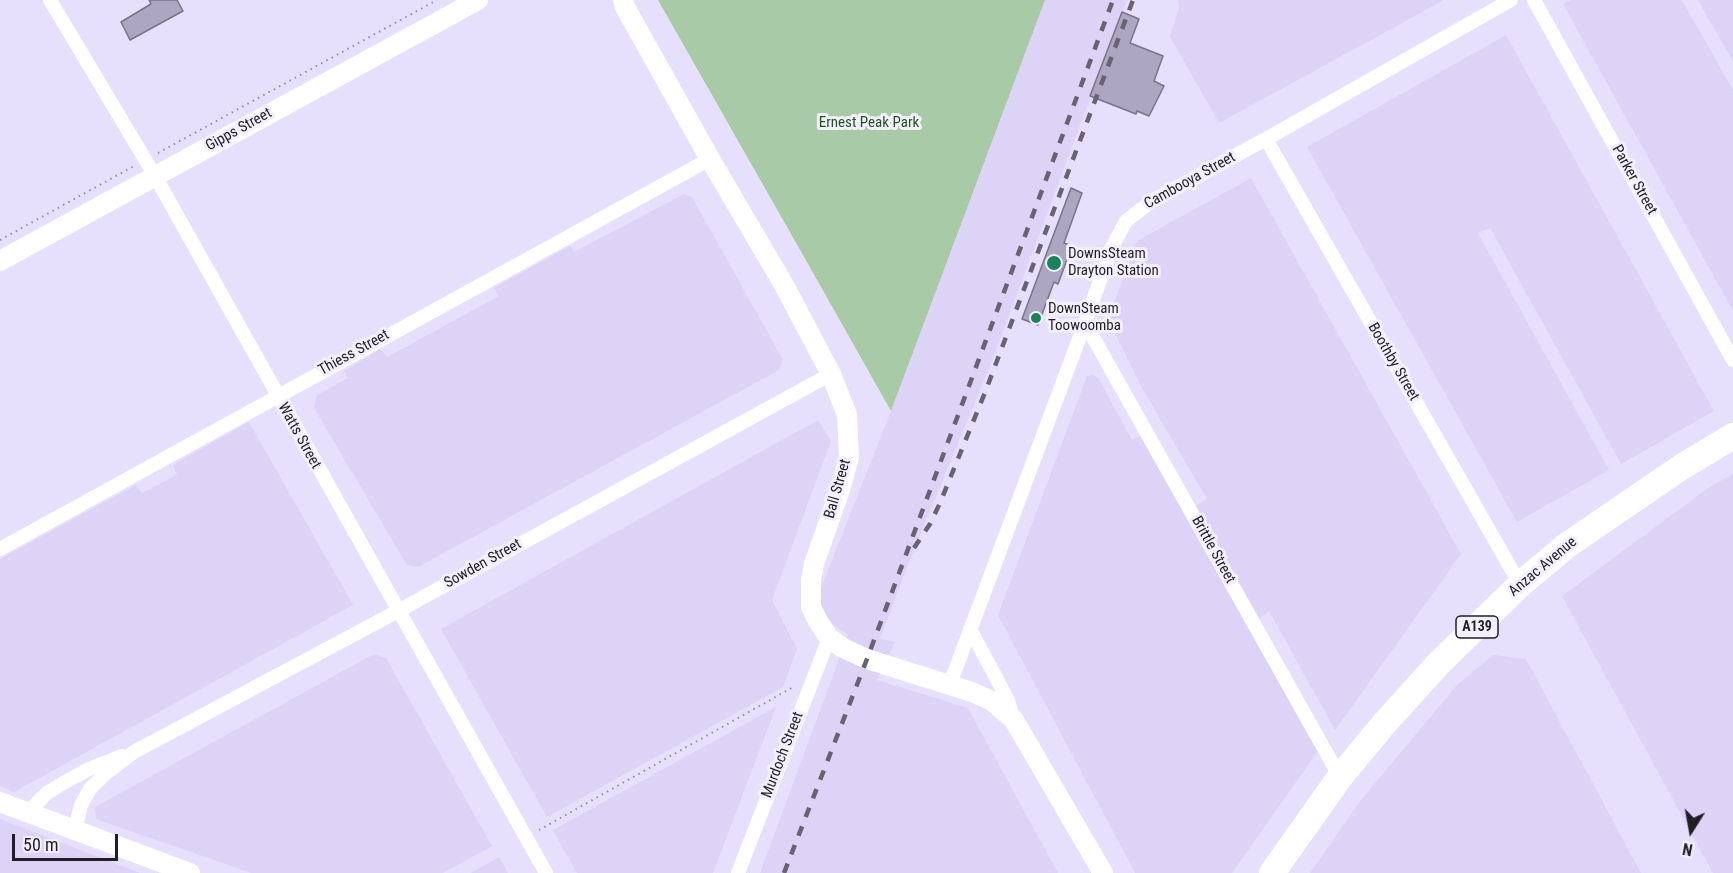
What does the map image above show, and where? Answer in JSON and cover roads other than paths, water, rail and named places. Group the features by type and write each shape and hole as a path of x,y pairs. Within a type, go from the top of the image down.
{"highway":[{"name":"Anzac Avenue","path":"1272,873 1340,777 1383,725 1440,662 1522,583 1566,546 1680,468 1733,436"}],"main road":[{"name":"Gipps Street","path":"0,261 150,168 478,0"},
{"name":"Ball Street","path":"622,2 784,285 831,374 847,415 849,457 814,564 811,580 811,607 829,638 843,648 867,659 950,684 992,701 1014,720 1103,873"},
{"path":"0,802 190,873"}],"street":[{"name":"Watts Street","path":"51,0 150,168 546,873"},
{"name":"Cambooya Street","path":"950,684 1111,249 1126,221 1152,201 1510,0"},
{"name":"Parker Street","path":"1534,0 1733,360"},
{"name":"Boothby Street","path":"1266,139 1513,572 1522,583"},
{"name":"Thiess Street","path":"0,549 710,159"},
{"name":"Brittle Street","path":"1085,323 1340,777"},
{"name":"Sowden Street","path":"75,830 81,805 90,789 105,774 134,752 398,611 831,374"},
{"path":"970,629 1008,700 1014,720"},
{"name":"Murdoch Street","path":"738,873 829,638"},
{"name":"Sowden Street","path":"27,813 47,793 64,782 112,759 134,752"}],"railway":[{"path":"784,873 867,659 1113,0"},
{"path":"914,548 930,524 940,503 986,390 1133,0"}],"place":[{"name":"DownsSteam Drayton Station","path":"1054,263"},
{"name":"DownSteam Toowoomba","path":"1036,318"}],"park label":[{"name":"Ernest Peak Park","path":"869,123"}]}
